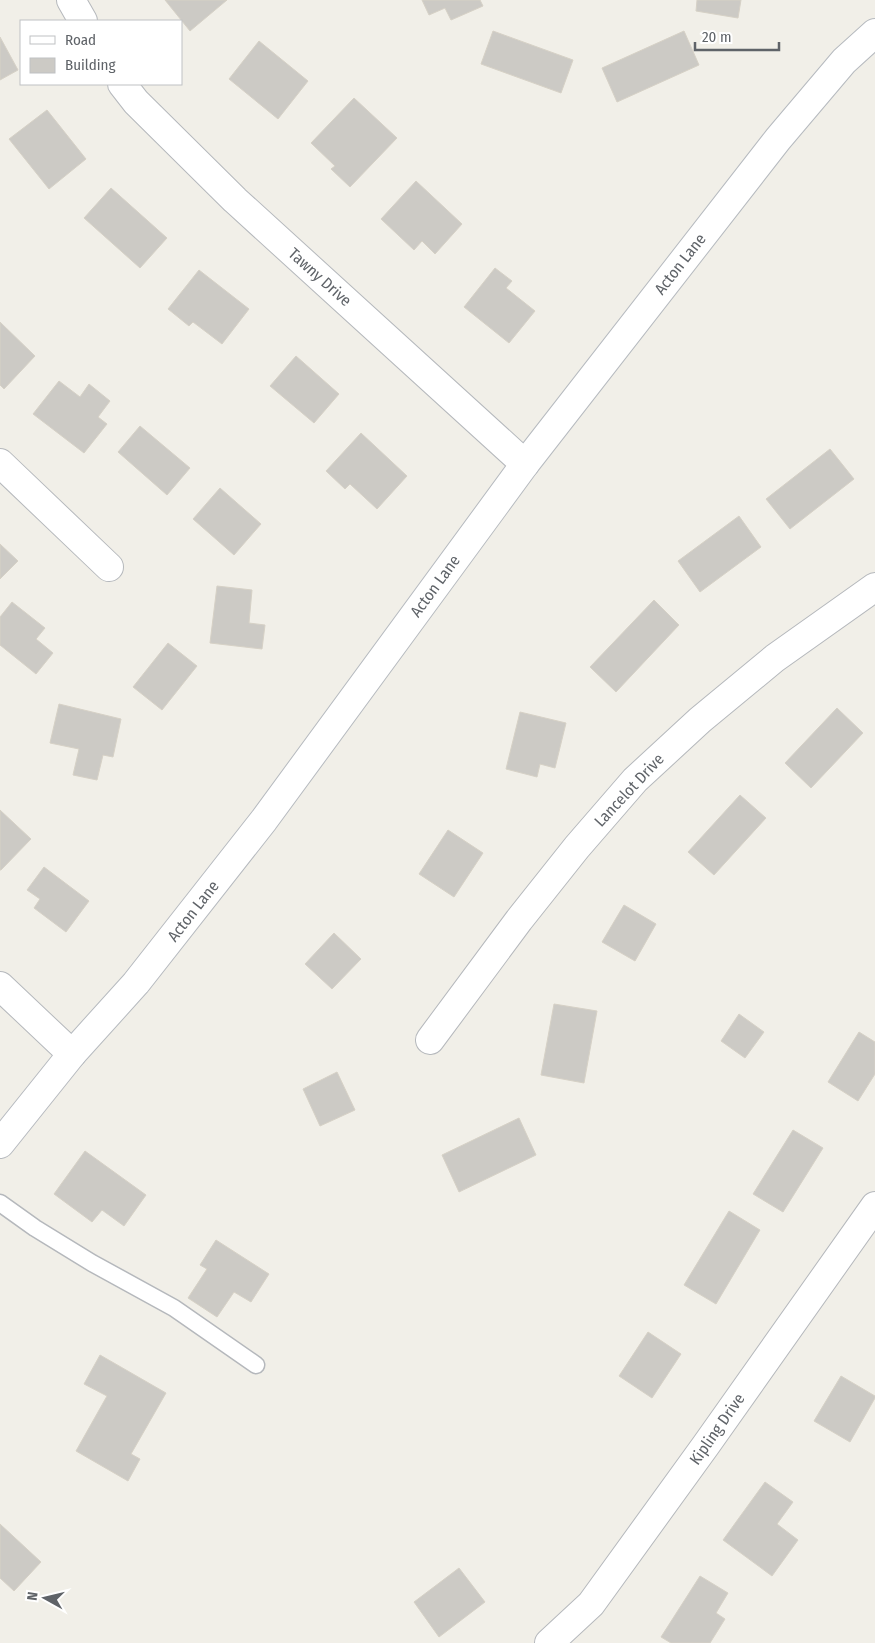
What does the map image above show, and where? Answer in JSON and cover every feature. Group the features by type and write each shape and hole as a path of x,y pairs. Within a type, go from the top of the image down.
{"street":[{"path":"71,0 81,20"},
{"name":"Acton Lane","path":"0,1144 72,1054 136,983 264,820 525,464 778,138 844,61 875,33"},
{"name":"Tawny Drive","path":"123,85 136,102 235,200 525,464"},
{"path":"0,463 109,567"},
{"name":"Lancelot Drive","path":"430,1040 519,920 577,847 635,780 700,720 775,658 875,587"},
{"path":"0,986 72,1054"},
{"name":"Kipling Drive","path":"549,1643 591,1604 706,1446 875,1206"}],"lane":[{"path":"0,1203 35,1228 92,1263 174,1308 256,1365"}],"building":[{"path":"165,0 227,0 190,31"},
{"path":"422,0 480,0 483,6 451,20 445,8 429,15"},
{"path":"697,0 741,0 738,18 696,11"},
{"path":"493,31 573,60 561,93 481,64"},
{"path":"684,31 699,65 617,102 602,68"},
{"path":"0,37 18,70 0,80"},
{"path":"259,41 308,81 278,119 229,79"},
{"path":"354,98 397,138 350,187 331,169 335,166 311,143"},
{"path":"47,110 86,159 49,189 9,139"},
{"path":"416,181 462,224 435,254 422,241 414,250 381,219"},
{"path":"111,188 167,238 140,268 84,218"},
{"path":"495,268 512,281 506,288 535,311 509,343 464,307"},
{"path":"199,270 249,309 222,344 193,322 189,326 168,309"},
{"path":"0,322 35,356 4,389 0,385"},
{"path":"296,356 339,394 314,423 270,386"},
{"path":"59,381 80,397 89,384 110,401 98,417 107,424 84,453 33,414"},
{"path":"140,426 190,468 167,495 118,452"},
{"path":"361,433 407,476 377,509 350,484 345,489 326,471"},
{"path":"830,449 854,479 790,529 766,499"},
{"path":"220,488 261,524 234,555 193,519"},
{"path":"739,516 761,547 700,592 678,561"},
{"path":"0,544 18,561 0,579"},
{"path":"217,586 252,590 249,623 265,625 262,649 210,643"},
{"path":"654,600 679,625 616,692 590,667"},
{"path":"12,602 45,628 36,639 53,653 36,674 0,645 0,617"},
{"path":"168,643 197,666 162,710 133,687"},
{"path":"59,704 121,719 113,757 103,755 97,780 73,775 79,749 50,743"},
{"path":"837,708 863,733 811,788 785,763"},
{"path":"520,712 566,723 555,768 540,764 537,777 506,769"},
{"path":"740,795 766,818 714,875 688,852"},
{"path":"0,810 31,839 1,870 0,870"},
{"path":"448,830 483,853 454,897 419,874"},
{"path":"44,867 89,901 66,932 34,908 40,899 27,890"},
{"path":"624,905 656,924 635,961 602,942"},
{"path":"334,933 361,959 332,989 305,964"},
{"path":"554,1004 597,1011 584,1083 541,1075"},
{"path":"739,1014 764,1032 745,1058 721,1041"},
{"path":"859,1032 875,1042 875,1074 858,1101 828,1082"},
{"path":"337,1072 355,1110 320,1126 303,1089"},
{"path":"519,1118 536,1155 459,1192 442,1155"},
{"path":"793,1130 823,1148 783,1212 753,1194"},
{"path":"85,1151 146,1195 124,1226 102,1210 92,1222 54,1194"},
{"path":"729,1211 760,1230 716,1304 684,1285"},
{"path":"216,1240 269,1274 251,1302 234,1292 217,1317 188,1298 207,1269 200,1265"},
{"path":"648,1332 681,1354 652,1398 619,1376"},
{"path":"100,1355 166,1393 131,1454 140,1459 128,1481 76,1451 107,1396 84,1384"},
{"path":"841,1376 875,1396 850,1442 814,1421"},
{"path":"765,1482 793,1502 777,1524 798,1540 772,1576 723,1540"},
{"path":"0,1524 41,1562 14,1591 0,1578"},
{"path":"459,1568 485,1602 439,1637 414,1602"},
{"path":"700,1576 728,1593 716,1613 725,1619 710,1643 671,1643 661,1637"}]}
